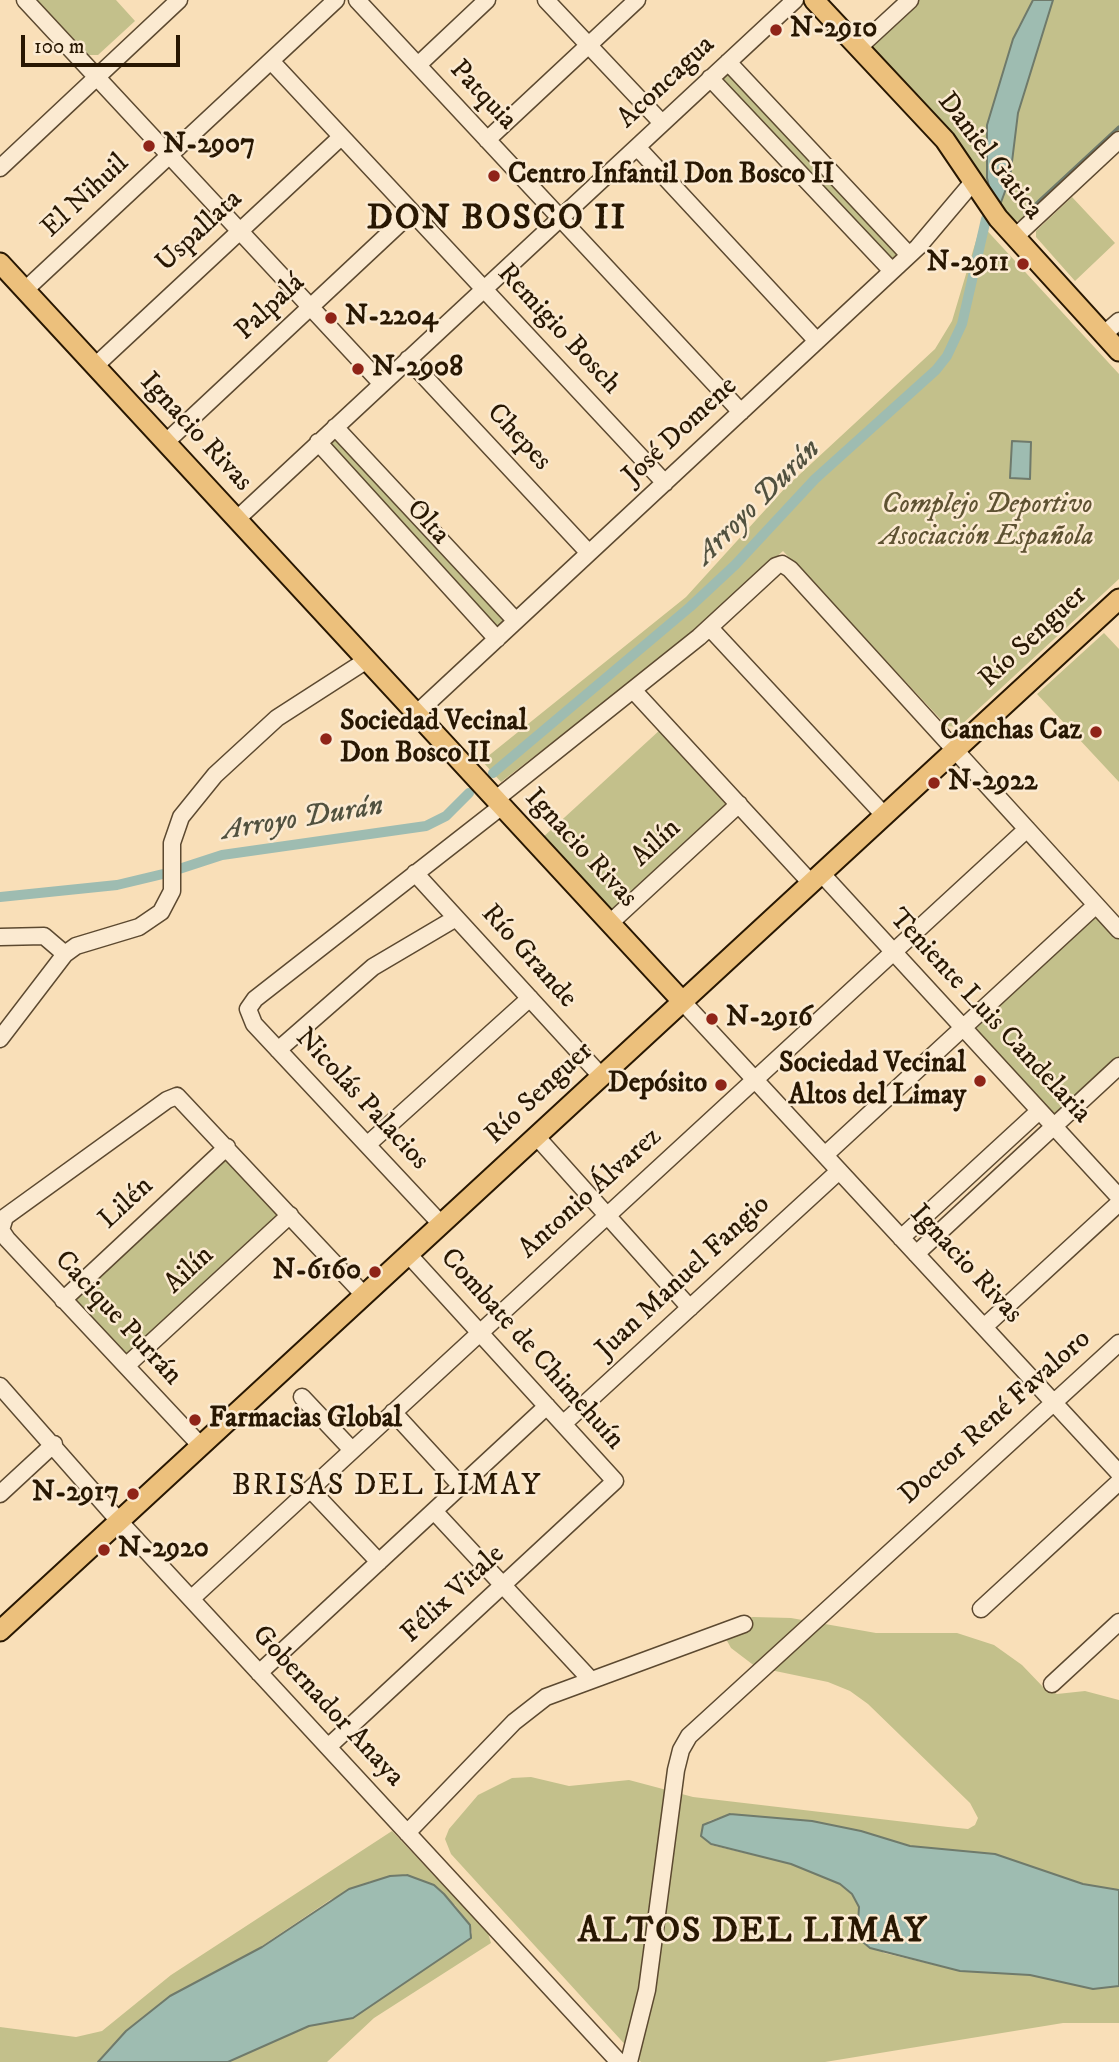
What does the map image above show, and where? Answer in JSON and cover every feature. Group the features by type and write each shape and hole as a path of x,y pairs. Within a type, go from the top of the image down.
{"main road":[{"name":"Daniel Gatica","path":"814,0 945,140 973,182 1015,236 1119,351"},
{"name":"Ignacio Rivas","path":"0,263 682,1001"},
{"name":"Río Senguer","path":"0,1631 1119,598"}],"street":[{"path":"25,0 382,384"},
{"path":"0,168 179,0"},
{"name":"El Nihuil","path":"25,290 336,0"},
{"name":"Patquia","path":"357,0 741,412"},
{"path":"418,65 487,0"},
{"path":"546,0 662,123"},
{"path":"487,140 637,0"},
{"name":"Aconcagua","path":"237,519 794,0"},
{"path":"858,48 910,0"},
{"name":"Remigio Bosch","path":"271,61 664,483"},
{"path":"728,62 909,255"},
{"path":"710,78 892,271"},
{"name":"Uspallata","path":"95,366 341,137"},
{"path":"1015,236 1119,140"},
{"path":"637,147 817,341"},
{"name":"José Domene","path":"417,713 909,255 938,226 973,182"},
{"name":"Palpalá","path":"166,442 412,212"},
{"path":"1104,334 1119,321"},
{"name":"Chepes","path":"408,359 589,553"},
{"name":"Olta","path":"335,427 516,621"},
{"name":"Olta","path":"318,442 497,639"},
{"path":"415,873 710,628 782,564 790,569 1119,930"},
{"path":"710,628 884,815"},
{"path":"0,1039 65,954 76,946 139,927 160,912 172,891 172,843 176,830 181,817 201,789 277,718 367,660"},
{"path":"633,690 739,804 816,878"},
{"name":"Ailín","path":"610,923 739,804"},
{"name":"Antonio Álvarez","path":"191,1599 1027,829"},
{"name":"Río Grande","path":"415,873 601,1076"},
{"name":"Nicolás Palacios","path":"415,873 255,999 248,1009 251,1020 441,1224"},
{"name":"Teniente Luis Candelaria","path":"816,878 894,953 1119,1200"},
{"path":"825,1155 1096,905"},
{"path":"278,1050 373,967 456,918"},
{"path":"0,937 44,936 65,954"},
{"path":"367,1145 530,998"},
{"name":"Ignacio Rivas","path":"682,1001 1119,1473"},
{"path":"916,1254 1119,1066"},
{"path":"1,1225 5,1217 167,1100 177,1096 364,1295"},
{"path":"901,1238 1038,1112"},
{"path":"536,1136 690,1308"},
{"name":"Lilén","path":"63,1300 227,1147"},
{"name":"Juan Manuel Fangio","path":"564,1424 839,1171"},
{"path":"984,1327 1119,1200"},
{"name":"Ailín","path":"126,1366 290,1215"},
{"name":"Cacique Purrán","path":"1,1225 7,1239 201,1446"},
{"name":"Combate de Chimehuín","path":"408,1254 615,1481"},
{"name":"Doctor René Favaloro","path":"629,2062 647,1990 657,1900 681,1750 690,1736 1119,1343"},
{"name":"Gobernador Anaya","path":"0,1386 191,1599 619,2062"},
{"path":"302,1396 352,1450"},
{"path":"259,1673 547,1406"},
{"path":"393,1412 461,1486"},
{"path":"0,1494 54,1444"},
{"name":"Félix Vitale","path":"328,1748 615,1481"},
{"path":"981,1609 1119,1482"},
{"path":"310,1489 379,1562"},
{"path":"434,1511 590,1679"},
{"path":"1052,1684 1119,1622"},
{"path":"407,1833 521,1716 555,1692 744,1624"}],"green space":[{"path":"37,0 116,0 135,21 98,55 89,55"},
{"path":"916,0 1033,0 1018,27 986,134 990,191 870,48"},
{"path":"1053,0 1119,0 1119,134 1024,220 1014,221 998,208 1010,178 1018,113"},
{"path":"730,74 899,256 892,262 722,79"},
{"path":"1072,197 1115,243 1075,281 1036,237 1036,231"},
{"name":"Complejo Deportivo Asociación Española","path":"981,224 1119,374 1119,579 959,727 947,726 783,551 691,635 501,782 482,761 686,597 786,487 935,349 952,321"},
{"path":"337,439 506,619 499,628 494,627 329,445"},
{"name":"Canchas Caz","path":"1104,633 1119,649 1119,782 1037,694"},
{"path":"661,729 725,800 725,807 610,911 541,839"},
{"path":"1097,915 1119,937 1119,1057 1054,1115 975,1035 974,1027"},
{"path":"227,1159 280,1217 126,1358 74,1301 75,1297"},
{"path":"791,1618 876,1633 957,1633 994,1645 1022,1665 1045,1689 1057,1694 1085,1691 1119,1700 1119,1890 1083,1884 995,1854 910,1846 861,1831 812,1821 730,1814 709,1821 701,1836 711,1845 791,1864 840,1884 852,1894 859,1907 855,1928 884,1953 960,1971 1030,1975 1093,1989 1119,1986 1119,2023 1063,2023 825,2062 641,2062 451,1854 445,1839 449,1829 478,1795 512,1778 531,1777 569,1786 629,1780 693,1797 968,1829 975,1825 978,1818 970,1803 868,1704 850,1691 828,1682 756,1667 731,1648 726,1639 741,1619"},
{"path":"392,1831 488,1933 491,1943 374,2018 327,2062 228,2062 309,2026 353,2018 393,1988 468,1941 472,1933 470,1925 455,1905 371,1881 330,1900 247,1956 170,1996 126,2031 98,2062 0,2062 0,2027 76,2037 102,2031 171,1975"}],"water":[{"path":"1033,0 1053,0 1018,113 1010,178 1000,205 990,191 987,178 987,125 1013,39"},
{"path":"1012,441 1031,442 1030,479 1010,478"},
{"path":"730,1814 812,1821 861,1831 910,1846 995,1854 1083,1884 1119,1890 1119,1986 1093,1989 1030,1975 960,1971 870,1948 857,1937 859,1907 852,1894 840,1884 791,1864 711,1844 701,1836 703,1825"},
{"path":"407,1875 434,1885 444,1894 470,1925 471,1938 353,2018 309,2026 228,2062 98,2062 126,2031 170,1996 262,1947 349,1889 390,1876"}],"waterway":[{"path":"1025,214 1119,127"},
{"name":"Arroyo Durán","path":"493,773 690,607 735,565 815,479 936,370 947,356 962,324 986,219"},
{"name":"Arroyo Durán","path":"176,870 222,855 426,826 446,816 469,793"},
{"name":"Arroyo Durán","path":"0,897 117,885 163,874"}],"place":[{"name":"N-2910","path":"776,30"},
{"name":"N-2907","path":"149,146"},
{"name":"Centro Infantil Don Bosco II","path":"494,176"},
{"name":"N-2911","path":"1023,264"},
{"name":"N-2204","path":"331,318"},
{"name":"N-2908","path":"358,369"},
{"name":"Canchas Caz","path":"1096,732"},
{"name":"Sociedad Vecinal Don Bosco II","path":"326,739"},
{"name":"N-2922","path":"934,783"},
{"name":"N-2916","path":"712,1019"},
{"name":"Sociedad Vecinal Altos del Limay","path":"980,1081"},
{"name":"Depósito","path":"721,1085"},
{"name":"N-6160","path":"375,1272"},
{"name":"Farmacias Global","path":"195,1420"},
{"name":"N-2917","path":"133,1494"},
{"name":"N-2920","path":"104,1550"}],"district":[{"name":"DON BOSCO II","path":"497,221"},
{"name":"BRISAS DEL LIMAY","path":"387,1488"},
{"name":"ALTOS DEL LIMAY","path":"753,1934"}]}
